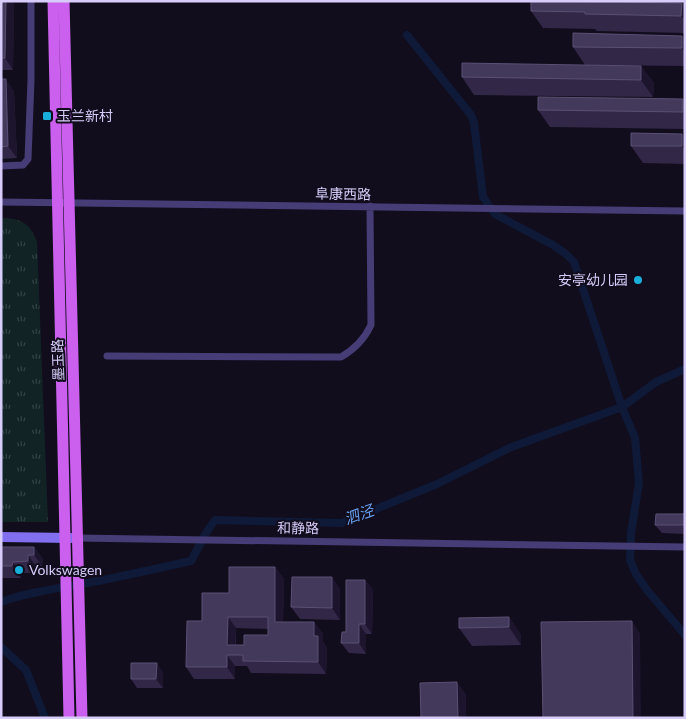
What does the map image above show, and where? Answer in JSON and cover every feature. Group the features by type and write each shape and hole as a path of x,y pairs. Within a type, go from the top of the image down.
{"main road":[{"name":"墨玉路","path":"53,1 77,538 82,718"},
{"name":"墨玉路","path":"64,1 62,203 64,538 69,718"}],"street":[{"path":"1,166 23,165 28,159 31,1"},
{"name":"阜康西路","path":"1,202 685,211"},
{"path":"107,356 341,357 353,351 366,335 371,325 370,206"},
{"name":"和静路","path":"1,537 685,548"}],"green space":[{"path":"1,218 15,219 24,223 28,226 37,242 48,522 1,522"}],"building":[{"path":"1,1 6,1 5,58 1,58"},
{"path":"531,1 682,3 681,16 531,11"},
{"path":"573,33 682,36 682,48 573,47"},
{"path":"462,63 641,66 641,80 462,77"},
{"path":"1,79 6,79 8,146 1,147"},
{"path":"538,97 683,99 683,112 538,110"},
{"path":"631,133 682,134 682,146 631,146"},
{"path":"656,514 685,514 685,525 655,525"},
{"path":"1,547 34,547 34,555 28,555 28,561 13,562 12,566 1,566"},
{"path":"229,567 275,567 275,622 314,622 314,636 318,636 318,662 243,661 243,655 227,655 227,667 186,667 187,621 202,621 202,593 229,593","holes":["228,617 268,617 268,635 244,635 244,645 227,645"]},
{"path":"292,577 332,577 332,608 291,607"},
{"path":"346,580 365,580 365,624 359,624 359,643 341,643 342,632 346,632"},
{"path":"509,617 509,627 459,628 459,618"},
{"path":"632,621 633,718 543,718 541,622"},
{"path":"131,663 157,663 156,679 131,679"},
{"path":"457,682 458,718 421,718 420,683"}],"waterway":[{"path":"407,35 471,115 474,123 483,197 495,214 553,245 574,262 622,407 635,438 639,483 631,533 630,560 636,574 647,590 685,635"},
{"name":"泗泾","path":"1,602 35,592 191,561 215,520 342,523 437,484 509,448 622,407 656,382 685,369"},
{"path":"1,647 26,670 45,718"}],"place":[{"name":"玉兰新村","path":"47,116"},
{"name":"安亭幼儿园","path":"638,280"},
{"name":"Volkswagen","path":"19,570"}]}
